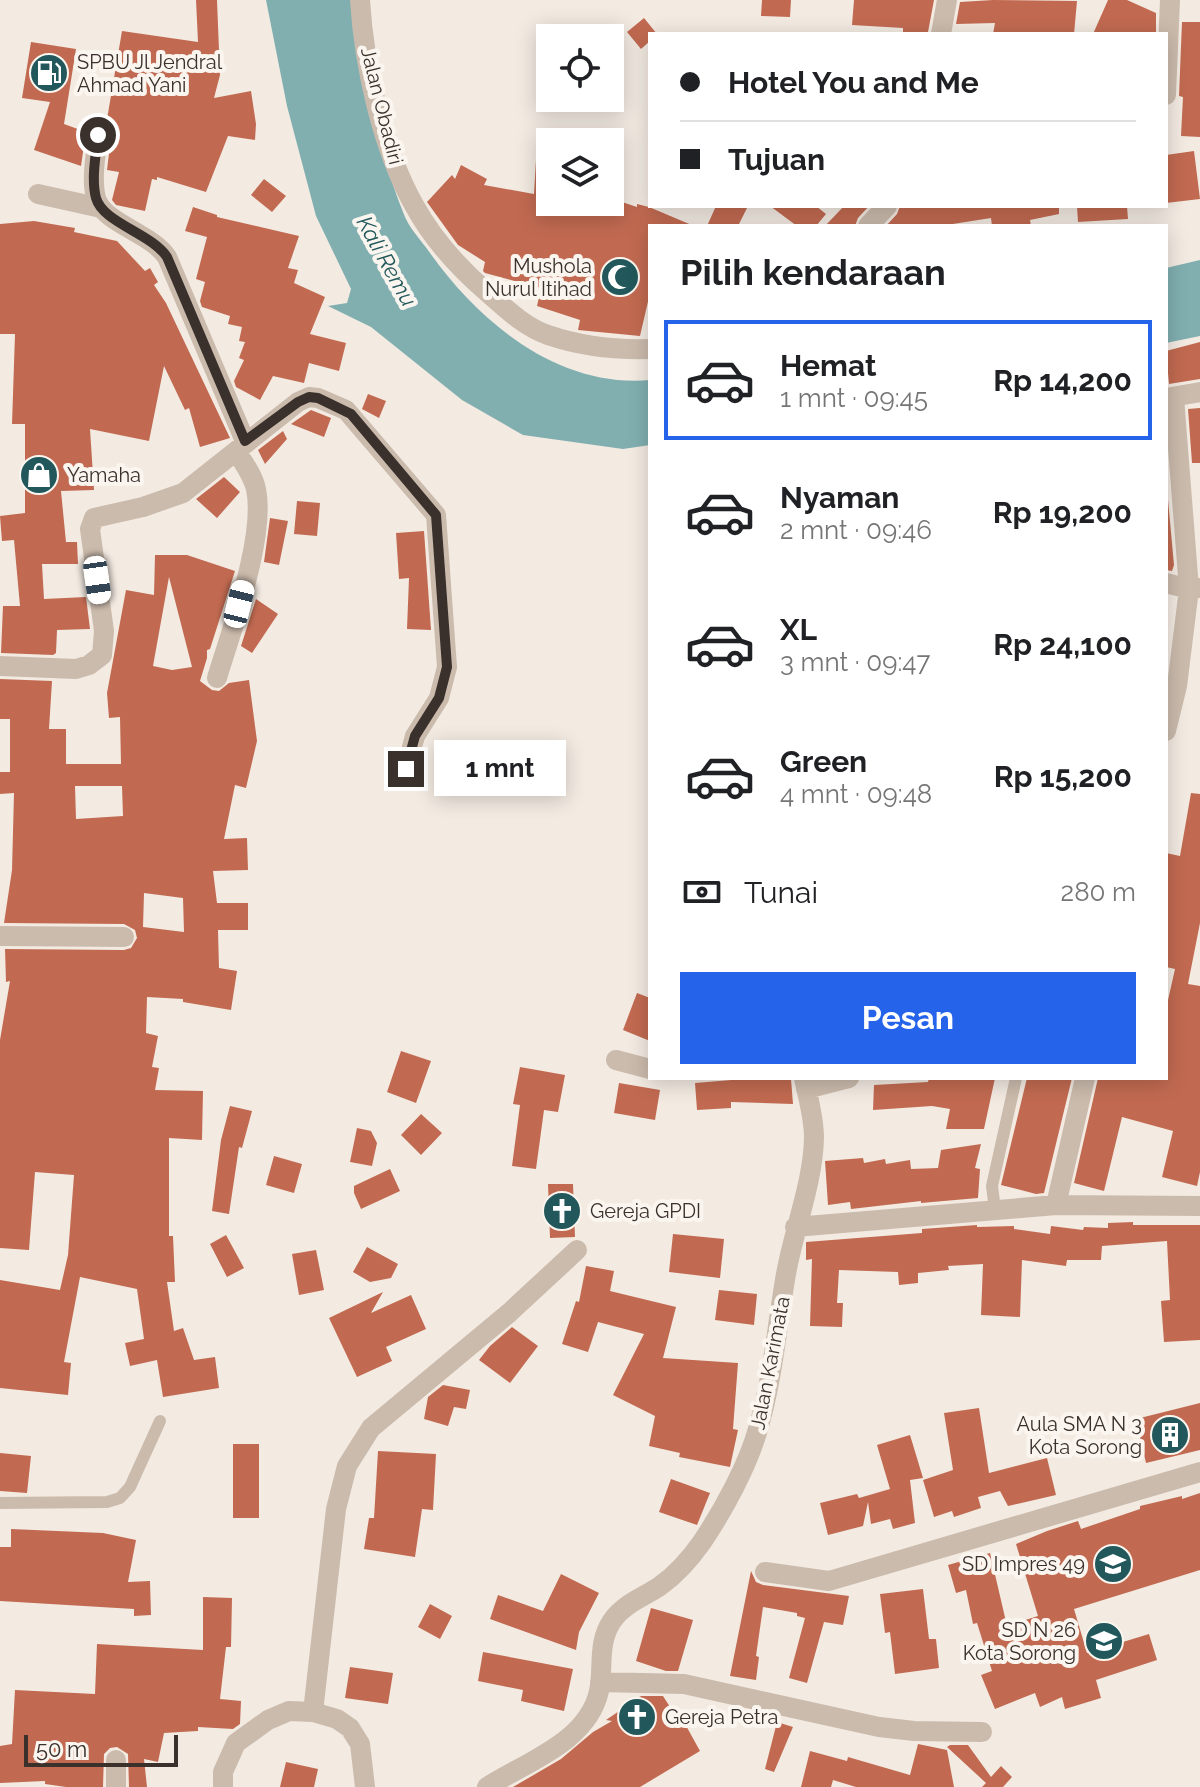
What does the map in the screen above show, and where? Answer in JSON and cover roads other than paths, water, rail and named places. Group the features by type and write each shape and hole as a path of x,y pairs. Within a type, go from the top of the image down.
{"street":[{"name":"Jalan Obadiri","path":"360,0 372,80 401,179 415,207 445,248 476,283 514,316 545,334 582,344 648,349"},
{"path":"941,32 947,0"},
{"path":"1168,48 1170,0"},
{"path":"98,135 95,189 101,208"},
{"path":"38,194 101,208 150,239 167,257 255,484 257,510 252,554 217,678"},
{"path":"870,224 885,208"},
{"path":"1168,719 1195,589 1170,398 1200,392"},
{"path":"0,666 76,669 98,659 104,649 104,631 90,529 92,520 102,514 143,507 183,493 298,402 309,397 318,398 351,414 436,515 447,667 439,698 415,736 406,769"},
{"path":"1168,583 1195,589"},
{"path":"0,936 124,937"},
{"path":"616,1060 648,1068"},
{"path":"805,1084 834,1080"},
{"path":"1056,1205 1085,1080"},
{"name":"Jalan Karimata","path":"487,1787 555,1749 583,1722 594,1704 600,1682 601,1650 613,1618 627,1605 659,1587 691,1557 725,1502 753,1446 765,1402 795,1227 807,1186 814,1139 805,1084"},
{"path":"795,1227 1056,1205 1200,1206"},
{"path":"313,1712 336,1509 347,1466 371,1428 509,1313 577,1250"},
{"path":"765,1572 829,1581 1200,1472"},
{"path":"600,1682 684,1684 879,1727 982,1732"},
{"path":"223,1787 223,1772 236,1743 268,1720 289,1711 313,1712 341,1721 354,1732 360,1744 365,1787"},
{"path":"116,1760 116,1787"}],"lane":[{"path":"995,1210 992,1186 1016,1080"},
{"path":"0,1503 107,1502 120,1498 130,1487 160,1421"}],"water":[{"name":"Kali Remu","path":"266,0 353,0 379,134 394,187 411,228 473,304 524,346 553,362 584,373 616,380 648,380 648,445 623,449 523,435 462,400 371,327 328,306 347,303 351,289 316,216 287,106"},
{"path":"1200,260 1200,336 1168,343 1168,268"}],"place":[{"name":"SPBU Jl Jendral Ahmad Yani","path":"49,73"},
{"name":"Mushola Nurul Itihad","path":"620,277"},
{"name":"Yamaha","path":"39,475"},
{"name":"Gereja GPDI","path":"562,1211"},
{"name":"Aula SMA N 3 Kota Sorong","path":"1170,1435"},
{"name":"SD Impres 49","path":"1113,1564"},
{"name":"SD N 26 Kota Sorong","path":"1104,1641"},
{"name":"Gereja Petra","path":"637,1717"}]}
